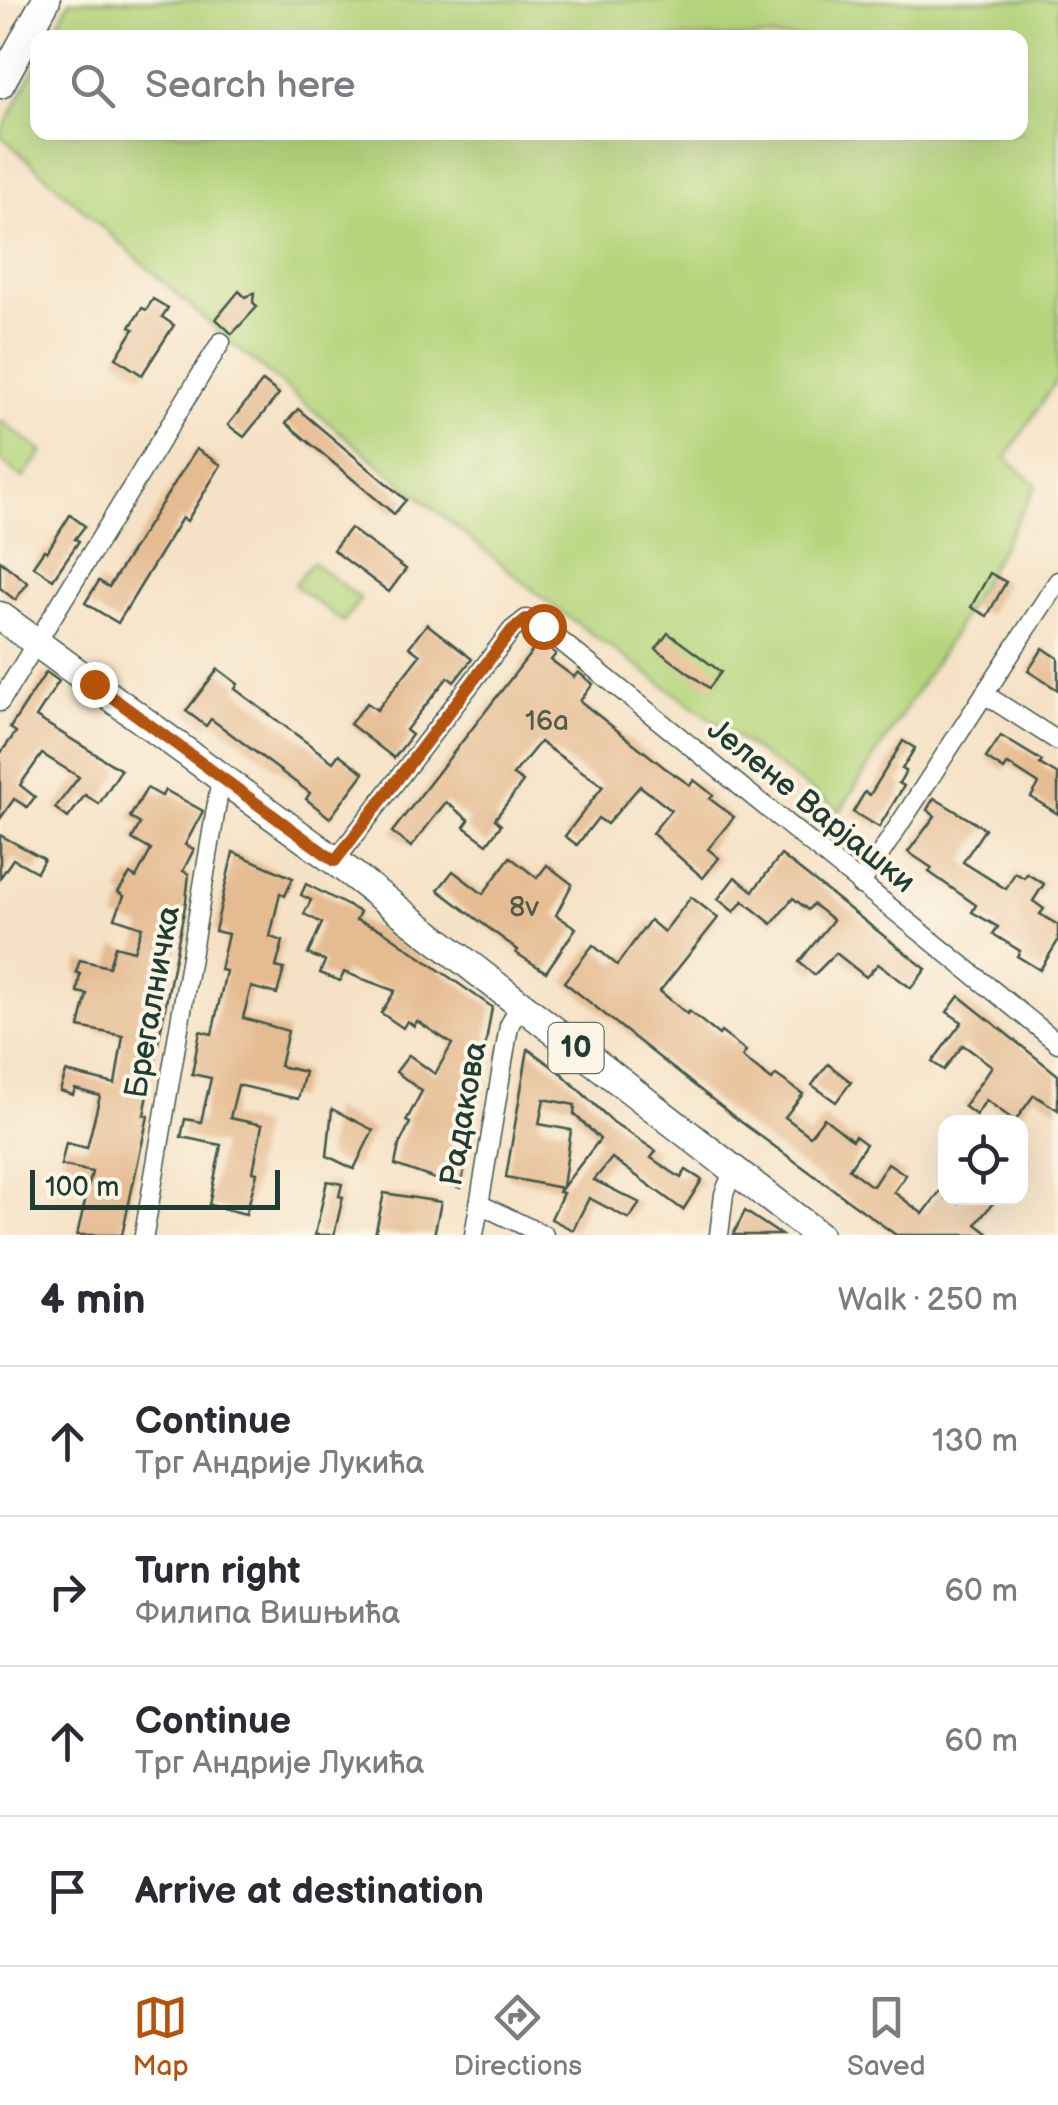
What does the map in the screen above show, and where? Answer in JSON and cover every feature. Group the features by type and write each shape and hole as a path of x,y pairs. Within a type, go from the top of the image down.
{"main road":[{"path":"0,84 46,0"},
{"name":"10","path":"0,616 335,861 818,1235"}],"street":[{"path":"0,702 221,342"},
{"path":"860,885 1058,581"},
{"name":"Јелене Варјашки","path":"335,861 512,630 526,619 543,626 1058,1043"},
{"path":"984,694 1058,742"},
{"name":"Брегалничка","path":"144,1235 221,779"},
{"name":"Радакова","path":"474,1235 509,1026 520,1004"},
{"path":"719,1235 724,1194 733,1170"},
{"path":"479,1204 544,1235"}],"green space":[{"path":"70,0 1058,0 1058,378 1006,458 1037,485 952,636 840,811 550,604 230,342 0,135 30,77 30,140 1028,140 1028,30 55,30"},
{"path":"0,420 43,452 23,478 0,460"},
{"path":"312,562 361,599 343,622 294,585"}],"building":[{"path":"239,291 245,297 254,293 257,307 232,334 216,319"},
{"path":"153,299 168,308 162,317 174,325 142,375 116,358 134,329 130,327"},
{"path":"263,381 279,394 244,437 228,425"},
{"path":"298,409 406,500 394,514 286,423"},
{"path":"196,449 221,465 187,521 182,518 118,623 85,603 99,581 109,587"},
{"path":"70,515 85,526 53,579 33,566 44,550 47,552"},
{"path":"350,528 406,569 389,592 333,550"},
{"path":"0,561 28,583 15,600 0,588"},
{"path":"990,573 1006,582 987,616 971,607"},
{"path":"427,624 472,659 454,682 448,677 406,730 412,735 394,758 350,724 367,703 377,710 420,655 409,647"},
{"path":"668,633 721,672 709,688 656,649"},
{"path":"540,641 556,654 551,660 574,677 578,672 593,684 580,701 665,768 690,785 694,780 713,795 710,799 734,817 708,849 719,858 703,878 652,833 671,810 640,786 607,824 598,818 577,845 565,836 603,786 540,742 513,775 523,782 495,819 501,825 487,844 464,827 469,820 446,802 411,847 392,832"},
{"path":"1043,648 1058,658 1058,690 1028,671"},
{"path":"218,669 238,684 235,689 333,762 339,754 364,773 330,818 306,799 310,793 211,719 206,726 186,711"},
{"path":"46,672 59,681 36,717 121,770 99,804 85,795 68,818 55,808 79,777 42,754 20,785 35,797 27,807 14,799 0,819 0,754 16,732 10,728"},
{"path":"1001,736 1058,775 1058,814 1031,797 1039,784 1008,764 1004,770 986,758"},
{"path":"903,741 915,748 902,769 906,771 899,783 904,786 879,827 853,812 865,792 870,795"},
{"path":"147,788 162,796 165,790 203,811 185,845 194,849 183,871 189,874 186,901 144,1115 148,1116 122,1235 77,1235 92,1172 61,1165 66,1143 87,1148 100,1096 75,1089 73,1095 60,1091 66,1072 115,1084 123,1036 79,1027 87,994 77,992 80,974 76,972 80,960 109,967 115,946 134,951 142,927 115,918 124,896 118,892 130,874 136,878 151,850 132,839 140,824 130,817"},
{"path":"934,798 985,829 963,862 1006,889 1015,873 1024,878 1027,874 1044,884 1033,901 1044,909 1040,914 1058,925 1058,941 1040,970 993,934 998,927 972,912 976,905 908,852 935,816 927,810"},
{"path":"0,835 44,859 37,872 13,859 0,878"},
{"path":"233,852 293,878 285,896 280,893 270,937 283,941 276,967 284,969 277,994 251,987 243,1018 288,1031 280,1066 305,1072 298,1099 238,1085 230,1118 262,1125 253,1172 257,1173 246,1214 209,1205 221,1145 181,1137 185,1119 201,1122 211,1078 192,1074 200,1031 212,1034 226,971 220,970 228,934 215,931"},
{"path":"781,855 926,969 911,988 878,964 866,977 836,953 814,975 799,962 833,920 813,904 808,910 793,898 772,924 743,901 734,912 718,899 735,877 753,891"},
{"path":"510,857 537,878 547,865 572,884 556,915 576,928 546,972 516,953 518,950 438,890 453,871 483,894"},
{"path":"306,884 360,912 356,920 382,930 492,1007 461,1188 395,1165 410,1123 406,1121 422,1091 396,1072 409,1055 435,1074 452,1044 417,1021 414,1026 407,1021 403,1028 381,1013 395,991 344,972 340,981 320,973 325,961 308,954 322,923 304,914 311,900 301,895"},
{"path":"691,897 718,918 660,991 687,1014 689,1011 746,1051 742,1057 772,1080 776,1075 803,1094 785,1117 810,1136 824,1118 852,1140 855,1136 866,1144 849,1169 873,1186 888,1163 906,1175 894,1192 923,1214 938,1194 938,1205 991,1205 976,1224 990,1235 896,1235 737,1119 564,982 593,945 617,965 650,920 664,932"},
{"path":"959,996 1058,1075 1058,1110 1034,1095 1019,1115 1007,1115 986,1100 976,1115 964,1106 992,1066 963,1045 944,1070 932,1062 962,1022 947,1012"},
{"path":"528,1049 561,1073 613,1122 656,1151 651,1158 681,1178 686,1170 702,1180 683,1210 612,1158 594,1180 640,1203 629,1219 589,1198 573,1230 551,1219 563,1193 559,1192 561,1188 506,1177","holes":["544,1099 575,1105 574,1114 600,1139 563,1187 571,1130 539,1124"]},
{"path":"828,1064 851,1082 836,1102 812,1085"},
{"path":"332,1109 373,1130 354,1169 327,1156"},
{"path":"327,1181 342,1184 339,1196 343,1197 334,1235 315,1235"},
{"path":"384,1193 441,1202 434,1235 375,1235"},
{"path":"745,1211 781,1235 733,1235"}],"route":[{"path":"94,684 335,861 512,630 526,619 543,626"}]}
